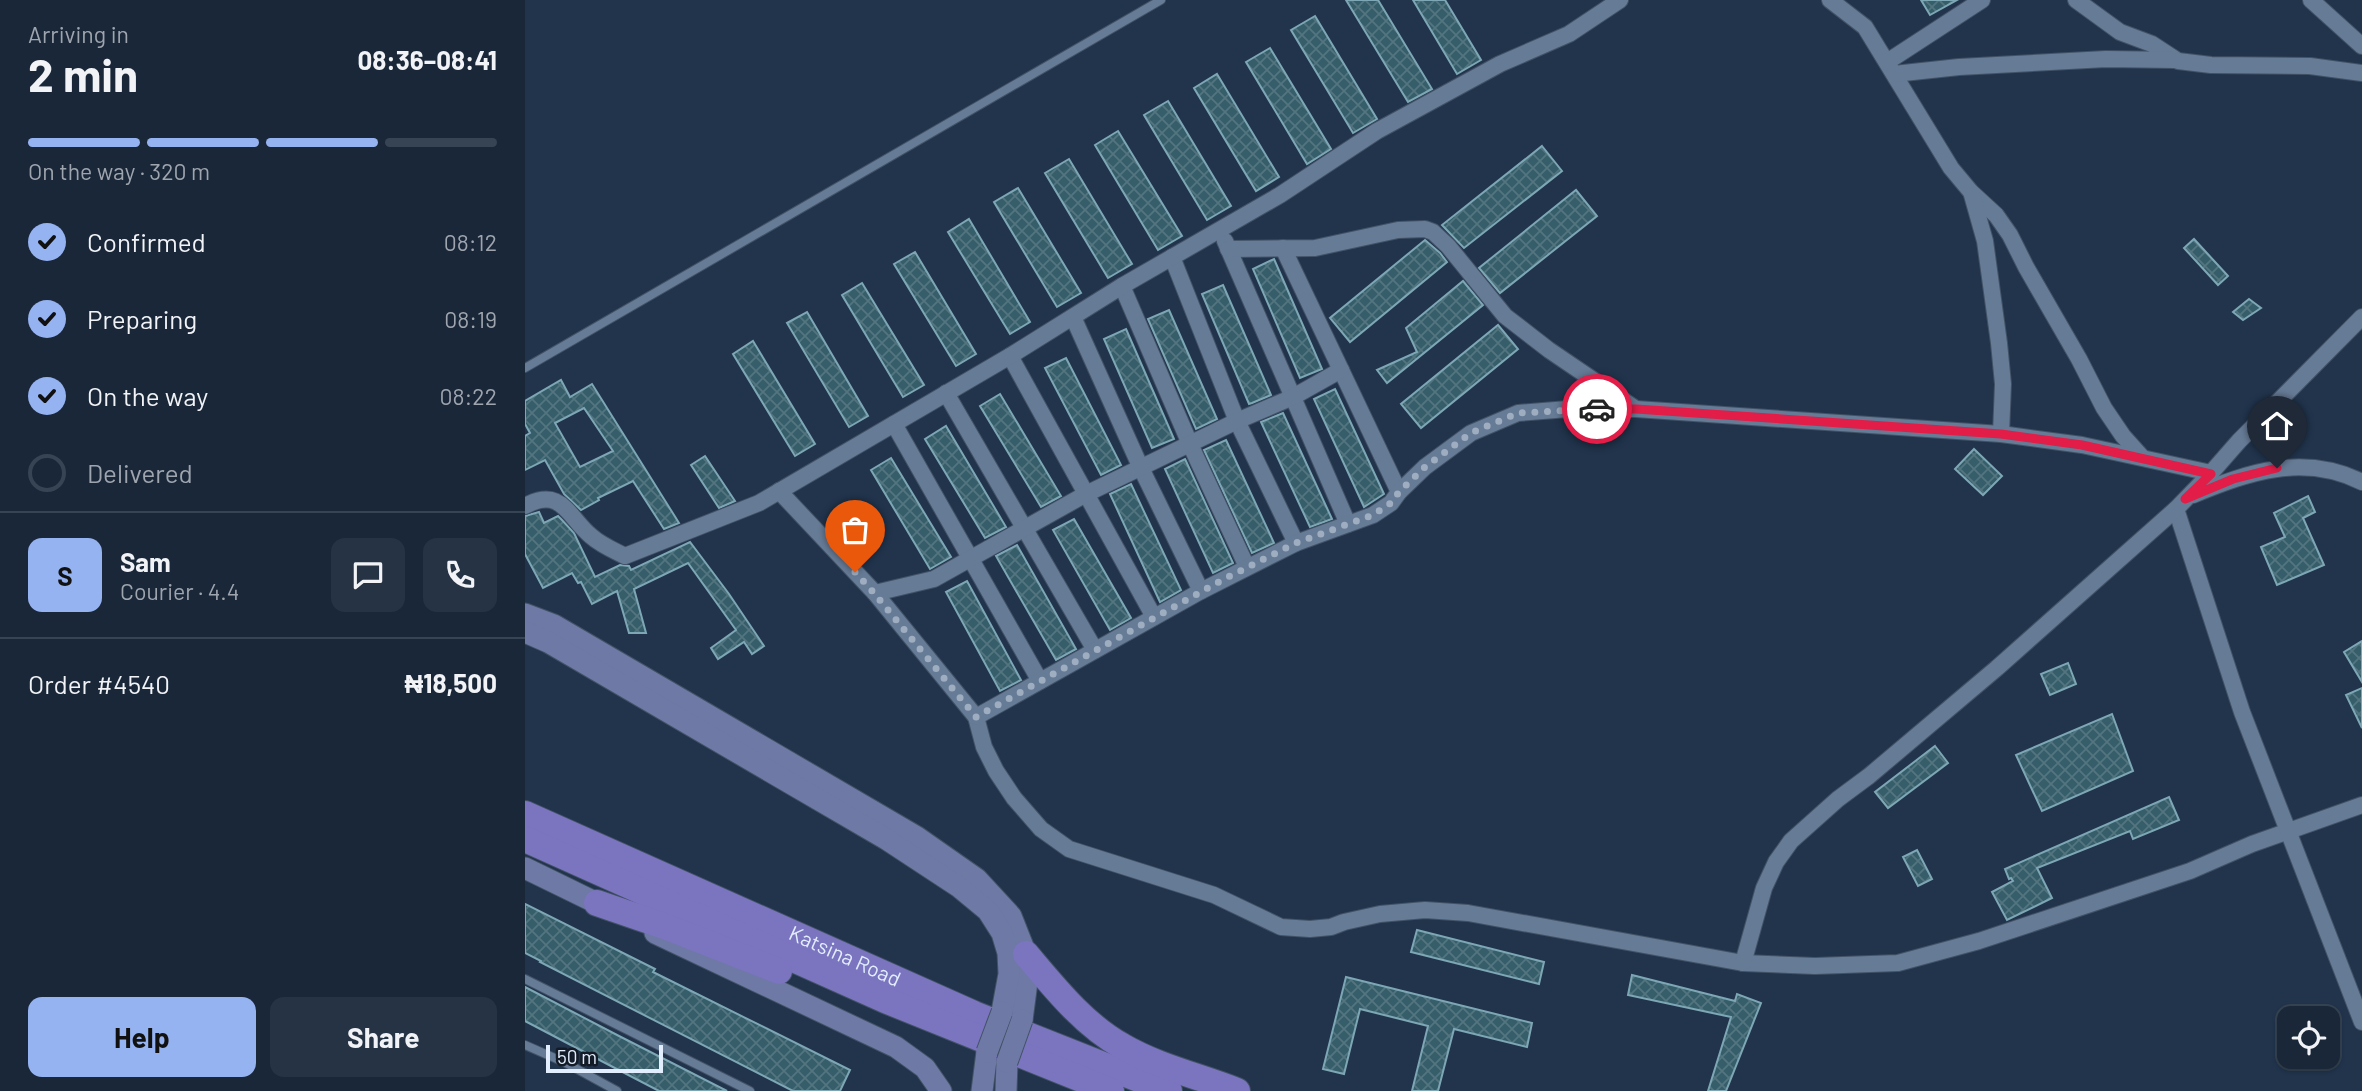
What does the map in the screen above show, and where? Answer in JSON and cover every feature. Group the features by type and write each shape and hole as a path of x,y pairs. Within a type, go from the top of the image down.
{"highway":[{"name":"Katsina Road","path":"525,814 974,1014 1169,1091"},
{"name":"Katsina Road","path":"525,839 873,995 1111,1091"},
{"path":"597,903 779,971 871,1012 918,1026 953,1027"},
{"path":"1026,954 1094,1026 1122,1046 1168,1067 1237,1091"}],"main road":[{"path":"525,614 565,632 917,837 977,879 1011,916 1026,954 1028,974 1012,1016 987,1052 982,1091"},
{"path":"525,632 548,642 886,839 959,887 988,911 1002,933 1008,953 1012,1016 1006,1091"},
{"path":"525,868 686,950 896,1047 925,1068 941,1091"}],"street":[{"path":"525,506 540,499 558,502 592,537 625,556 733,514 779,491 1010,356 1122,286 1280,195 1377,131 1500,64 1569,34 1620,0"},
{"path":"1830,0 1865,27 1951,168 1971,192 1996,215 2010,235 2103,408 2141,456"},
{"path":"1891,68 1982,0"},
{"path":"2075,0 2120,32 2153,44 2178,61"},
{"path":"2312,0 2362,46"},
{"path":"2106,59 2120,32"},
{"path":"1891,68 2106,59 2178,61 2211,65 2310,66 2362,73"},
{"path":"1971,192 1985,241 1999,344 2003,384 2001,434"},
{"path":"1228,249 1315,248 1398,230 1415,228 1433,232 1448,246 1506,316 1549,350 1636,409"},
{"path":"1220,229 1348,524"},
{"path":"1283,248 1399,492"},
{"path":"1172,257 1237,421 1296,543"},
{"path":"1122,286 1247,567"},
{"path":"1073,317 1140,467 1201,591"},
{"path":"1743,963 1764,888 1776,862 1791,841 1997,668 2181,504 2239,441 2362,317"},
{"path":"1010,356 1154,617"},
{"path":"874,593 934,579 1086,494 1293,397 1341,370"},
{"path":"946,393 1095,650"},
{"path":"976,717 1247,567 1296,543 1373,515 1391,503 1425,467 1471,433 1518,413 1568,409 1636,409 2001,434 2141,456 2211,474"},
{"path":"894,424 1040,681"},
{"path":"2181,504 2233,479 2277,468 2302,466 2322,469 2362,482"},
{"path":"779,491 874,593 976,717 984,747 996,771 1014,798 1041,829 1069,849 1214,895 1281,928 1331,927 1380,914 1414,911 1468,913 1743,963 1815,966 1898,963 1979,942 2190,871 2289,830 2362,805"},
{"path":"2181,504 2242,712 2362,1022"}],"lane":[{"path":"525,369 1161,0"},
{"path":"525,979 750,1091"},
{"path":"525,1045 566,1063 617,1091"}],"building":[{"path":"1346,0 1378,0 1432,89 1408,102"},
{"path":"1413,0 1445,0 1481,60 1457,74"},
{"path":"1921,0 1957,0 1930,15"},
{"path":"1315,16 1377,119 1353,133 1291,30"},
{"path":"1270,48 1331,149 1307,164 1246,62"},
{"path":"1217,74 1279,177 1256,191 1194,88"},
{"path":"1168,101 1231,206 1207,220 1144,115"},
{"path":"1118,131 1182,236 1158,250 1095,145"},
{"path":"1542,146 1562,171 1464,248 1442,225"},
{"path":"1069,159 1132,264 1108,278 1045,173"},
{"path":"1018,188 1081,293 1057,307 994,202"},
{"path":"1576,190 1597,216 1500,293 1479,268"},
{"path":"969,219 1030,322 1010,334 948,232"},
{"path":"2194,239 2228,276 2218,285 2184,248"},
{"path":"1425,240 1447,262 1350,342 1330,318"},
{"path":"915,252 976,354 956,366 894,264"},
{"path":"1274,259 1322,369 1300,378 1253,269"},
{"path":"1463,281 1483,305 1387,383 1377,370 1417,352 1406,328"},
{"path":"862,283 924,385 903,397 842,295"},
{"path":"1223,285 1271,395 1249,404 1202,294"},
{"path":"2249,299 2261,308 2243,320 2233,312"},
{"path":"1169,310 1217,419 1196,429 1148,319"},
{"path":"807,312 868,416 849,427 787,323"},
{"path":"1498,325 1518,349 1421,428 1401,404"},
{"path":"1126,329 1174,439 1152,448 1104,339"},
{"path":"753,341 815,444 795,456 733,354"},
{"path":"1066,358 1121,465 1101,475 1045,368"},
{"path":"561,380 570,397 592,384 679,523 664,529 633,481 598,498 599,500 581,510 564,494 545,460 525,470 525,436 530,433 525,424 525,401","holes":["584,408 613,451 580,467 555,423"]},
{"path":"1335,389 1384,494 1364,507 1314,399"},
{"path":"1000,394 1061,496 1041,507 980,406"},
{"path":"1283,413 1332,519 1310,527 1261,422"},
{"path":"946,426 1006,527 985,538 925,439"},
{"path":"1226,440 1274,543 1252,553 1204,450"},
{"path":"1974,449 2002,476 1983,495 1955,469"},
{"path":"705,456 735,501 719,508 691,465"},
{"path":"891,458 951,557 930,569 871,470"},
{"path":"1185,459 1233,563 1213,573 1165,469"},
{"path":"1131,484 1181,590 1160,602 1110,494"},
{"path":"2308,496 2315,512 2303,518 2324,565 2277,585 2261,547 2285,537 2274,513"},
{"path":"539,512 544,523 558,516 574,533 595,577 620,565 629,566 631,570 690,542 764,646 752,654 744,642 718,659 711,648 736,630 688,563 634,589 646,633 629,633 617,591 592,604 581,582 578,583 572,573 543,588 525,554 525,516"},
{"path":"1074,519 1131,618 1110,630 1053,530"},
{"path":"1017,545 1076,649 1056,660 996,556"},
{"path":"967,581 1021,680 1000,691 946,592"},
{"path":"2362,641 2362,682 2344,652"},
{"path":"2068,663 2076,684 2050,695 2041,674"},
{"path":"2362,688 2362,728 2346,695"},
{"path":"2112,714 2133,771 2042,811 2016,755"},
{"path":"1935,746 1948,763 1888,808 1875,792"},
{"path":"2169,797 2179,820 2133,839 2130,831 2037,868 2052,898 2007,920 1992,892 2013,881 2009,879 2005,869"},
{"path":"1917,850 1932,879 1918,886 1903,857"},
{"path":"525,904 655,969 653,972 850,1070 840,1091 793,1091 540,962 525,953"},
{"path":"1417,930 1544,962 1539,984 1411,952"},
{"path":"1632,975 1735,1001 1737,994 1761,1003 1726,1091 1708,1091 1731,1017 1628,995"},
{"path":"1346,977 1532,1023 1527,1047 1454,1029 1438,1091 1412,1091 1428,1026 1360,1009 1344,1074 1323,1069"},
{"path":"525,987 727,1091 659,1091 525,1021"}],"way so far":[{"path":"855,572 976,717 1224,579 1296,543 1373,515 1391,503 1425,467 1471,433 1518,413 1597,409"}],"route":[{"path":"1597,409 1636,409 1922,427 2082,445 2141,456 2211,474 2185,499 2233,479 2277,468"}]}
